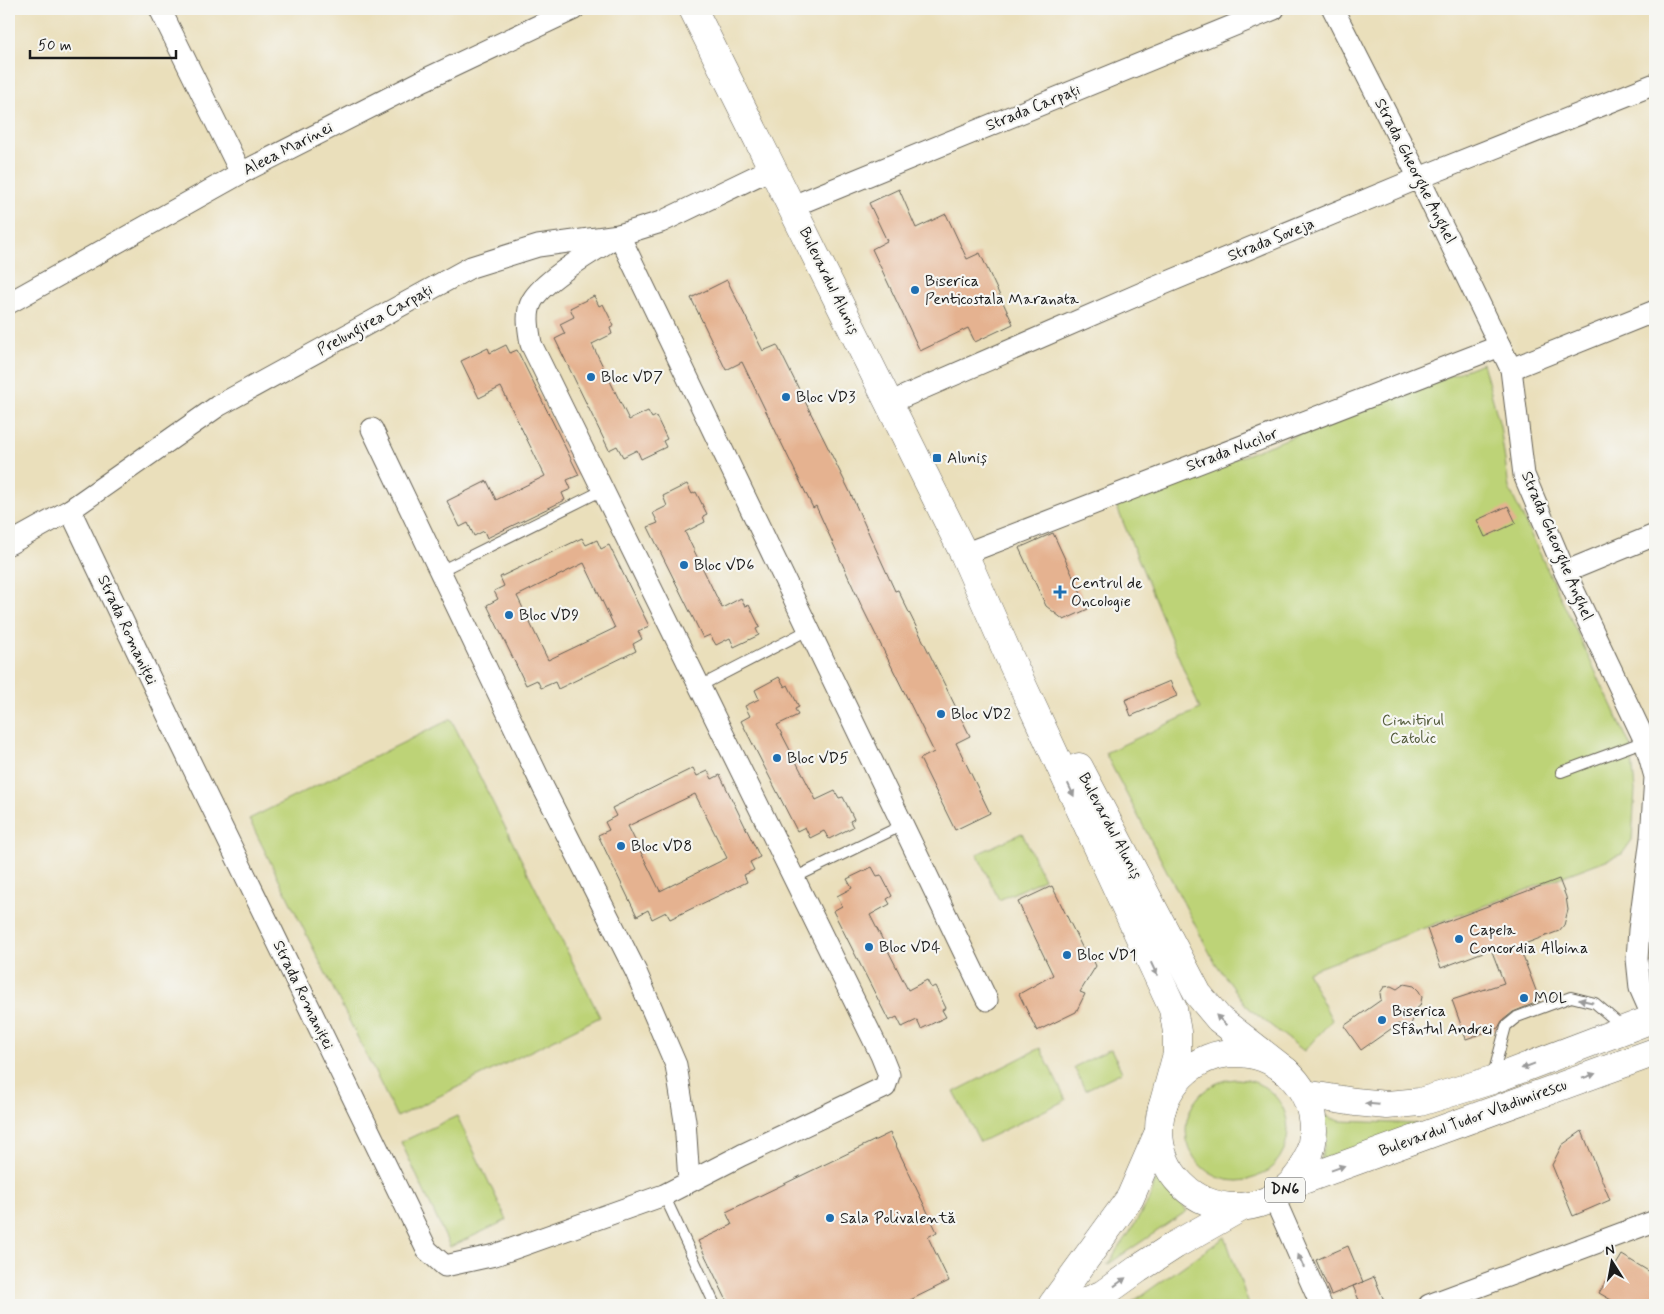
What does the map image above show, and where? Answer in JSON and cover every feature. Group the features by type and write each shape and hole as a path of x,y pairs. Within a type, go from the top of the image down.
{"main road":[{"name":"Bulevardul Aluniș","path":"693,9 793,206 964,554 1012,663 1173,1009 1178,1032 1177,1054 1162,1109"},
{"name":"Bulevardul Aluniș","path":"964,554 1007,629 1198,994 1219,1019 1287,1072"},
{"name":"Bulevardul Tudor Vladimirescu","path":"1305,1094 1388,1105 1420,1102 1492,1080 1655,1019"},
{"name":"Bulevardul Tudor Vladimirescu","path":"1283,1191 1655,1052"},
{"name":"DN6","path":"1052,1305 1130,1198 1157,1136 1162,1109 1172,1088 1187,1070 1214,1056 1230,1053 1260,1056 1287,1072 1297,1082 1305,1094 1313,1120 1312,1148 1300,1174 1283,1191 1255,1205 1242,1207 1225,1207 1210,1203 1195,1196 1182,1186 1164,1159 1157,1136"},
{"name":"DN6","path":"1078,1305 1103,1294 1167,1250 1242,1207"}],"street":[{"path":"160,9 241,173"},
{"name":"Aleea Marinei","path":"9,302 241,173 424,80 574,9"},
{"name":"Strada Carpați","path":"793,206 1274,9"},
{"name":"Strada Gheorghe Anghel","path":"1333,9 1419,178 1511,369 1524,475 1565,572 1650,739 1655,777 1653,840 1639,930 1637,959 1640,988 1655,1019"},
{"name":"Strada Soveja","path":"889,403 1149,290 1419,178 1655,84"},
{"name":"Prelungirea Carpați","path":"9,544 70,510 218,406 471,267 538,246 618,235 661,222 773,168"},
{"path":"664,1194 884,1087 889,1075 881,1055 531,344 527,320 532,302 546,284 618,235 810,629 987,1000"},
{"path":"1511,369 1655,311"},
{"name":"Strada Nucilor","path":"964,554 1500,346"},
{"path":"372,429 544,789 636,972 676,1065 685,1121 688,1181"},
{"name":"Strada Romaniței","path":"70,510 179,740 427,1250 444,1266 495,1256 664,1194"},
{"path":"1565,572 1655,536"},
{"path":"1283,1191 1321,1305"},
{"path":"1429,1305 1655,1221"}],"lane":[{"path":"440,571 603,490"},
{"path":"700,686 810,629"},
{"path":"1561,772 1650,739"},
{"path":"794,878 903,824"},
{"path":"1492,1080 1506,1026 1517,1017 1571,998 1595,1003 1624,1029"},
{"path":"664,1194 715,1305"}],"green space":[{"name":"Cimitirul Catolic","path":"1483,363 1500,426 1509,488 1631,747 1635,790 1632,840 1622,854 1307,972 1332,1020 1304,1051 1248,1008 1214,961 1105,753 1200,709 1116,505"},
{"path":"451,719 600,1017 397,1117 249,819"},
{"path":"1022,833 1044,879 999,900 977,854"},
{"path":"1040,1048 1066,1100 980,1142 954,1092"},
{"path":"1111,1049 1122,1072 1085,1090 1074,1067"},
{"path":"1237,1079 1257,1082 1266,1087 1280,1101 1285,1110 1288,1130 1285,1150 1280,1159 1266,1173 1257,1178 1237,1181 1217,1178 1208,1173 1194,1159 1189,1150 1186,1130 1189,1110 1194,1101 1208,1087 1217,1082"},
{"path":"1323,1115 1340,1121 1420,1124 1321,1161 1327,1131"},
{"path":"457,1116 507,1220 450,1247 401,1142"},
{"path":"1157,1174 1187,1211 1107,1265 1150,1199"},
{"path":"1225,1237 1249,1305 1128,1305"}],"building":[{"path":"899,189 916,228 946,214 967,259 980,253 1013,324 975,342 968,328 920,351 872,249 887,241 869,203"},
{"path":"727,280 763,351 777,345 849,490 895,591 898,590 970,736 956,743 990,813 955,830 920,759 934,752 862,607 816,506 813,508 742,362 726,370 691,298"},
{"name":"Bloc VD7","path":"594,296 599,306 603,304 614,326 610,328 612,334 592,344 629,420 648,411 652,418 656,416 667,439 663,441 666,447 641,459 637,450 623,457 617,446 609,450 555,339 565,334 560,324 574,317 570,308"},
{"path":"506,345 510,353 517,350 579,475 567,480 571,489 562,493 565,500 487,538 484,531 474,536 468,523 460,527 447,501 487,481 496,500 545,476 501,387 479,398 461,361 488,348 490,353"},
{"name":"Bloc VD6","path":"687,484 692,494 696,492 707,514 703,516 705,522 685,532 722,608 741,598 745,606 749,605 760,627 756,629 759,635 734,647 730,638 716,645 710,635 703,638 648,527 658,523 653,513 667,506 663,496"},
{"path":"1508,506 1516,523 1485,537 1477,520"},
{"path":"1053,533 1088,609 1064,620 1046,606 1019,548"},
{"name":"Bloc VD9","path":"582,538 586,545 597,540 601,549 609,545 649,626 638,631 642,639 633,644 636,651 558,689 555,682 541,688 537,680 526,685 487,605 498,599 494,591 504,586 500,577","holes":["584,563 615,628 548,660 517,596"]},
{"name":"Bloc VD5","path":"779,677 785,687 788,685 799,707 795,709 798,715 777,725 816,800 835,791 839,798 843,797 854,819 850,821 853,827 829,839 824,831 810,838 805,827 797,831 741,721 750,716 745,706 759,699 755,690"},
{"path":"1170,681 1177,696 1131,716 1125,700"},
{"name":"Bloc VD8","path":"693,768 697,776 708,771 712,779 720,775 760,857 750,862 754,870 744,875 747,882 670,919 666,912 652,919 648,910 637,916 598,835 609,830 605,822 616,816 612,808","holes":["695,794 727,858 660,891 628,826"]},
{"name":"Bloc VD4","path":"872,867 877,876 881,875 892,896 887,899 890,904 870,915 908,990 927,980 931,988 935,986 946,1008 942,1010 946,1017 921,1029 917,1020 902,1027 897,1017 889,1021 833,911 842,906 837,896 852,888 847,879"},
{"path":"1559,879 1566,897 1568,910 1564,925 1559,931 1519,946 1540,1001 1513,1012 1502,1021 1498,1028 1466,1039 1452,1000 1504,983 1491,949 1441,968 1427,929"},
{"name":"Bloc VD1","path":"1052,886 1083,949 1087,947 1096,966 1080,992 1085,994 1076,1012 1037,1031 1019,994 1053,975 1018,902"},
{"name":"Biserica Sfântul Andrei","path":"1404,984 1414,986 1422,997 1420,1006 1413,1011 1414,1017 1411,1024 1405,1026 1398,1024 1361,1050 1344,1026 1381,1000 1380,993 1384,987 1391,986 1397,989"},
{"path":"1582,1131 1610,1200 1573,1216 1552,1165 1562,1145"},
{"name":"Sala Polivalentă","path":"890,1133 937,1232 928,1237 949,1281 900,1305 729,1305 698,1241 732,1225 726,1212"},
{"path":"1348,1246 1363,1282 1331,1295 1316,1260"},
{"path":"1622,1255 1655,1275 1655,1305 1620,1305 1599,1293"},
{"path":"1374,1277 1386,1305 1361,1305 1353,1286"}],"place":[{"name":"Biserica Penticostala Maranata","path":"915,290"},
{"name":"Bloc VD7","path":"591,377"},
{"name":"Bloc VD3","path":"786,397"},
{"name":"Aluniș","path":"937,458"},
{"name":"Bloc VD6","path":"684,565"},
{"name":"Centrul de Oncologie","path":"1060,592"},
{"name":"Bloc VD9","path":"509,615"},
{"name":"Bloc VD2","path":"941,714"},
{"name":"Bloc VD5","path":"777,758"},
{"name":"Bloc VD8","path":"621,846"},
{"name":"Capela Concordia Albina","path":"1459,939"},
{"name":"Bloc VD4","path":"869,947"},
{"name":"Bloc VD1","path":"1067,955"},
{"name":"MOL","path":"1524,998"},
{"name":"Biserica Sfântul Andrei","path":"1382,1020"},
{"name":"Sala Polivalentă","path":"830,1218"}]}
